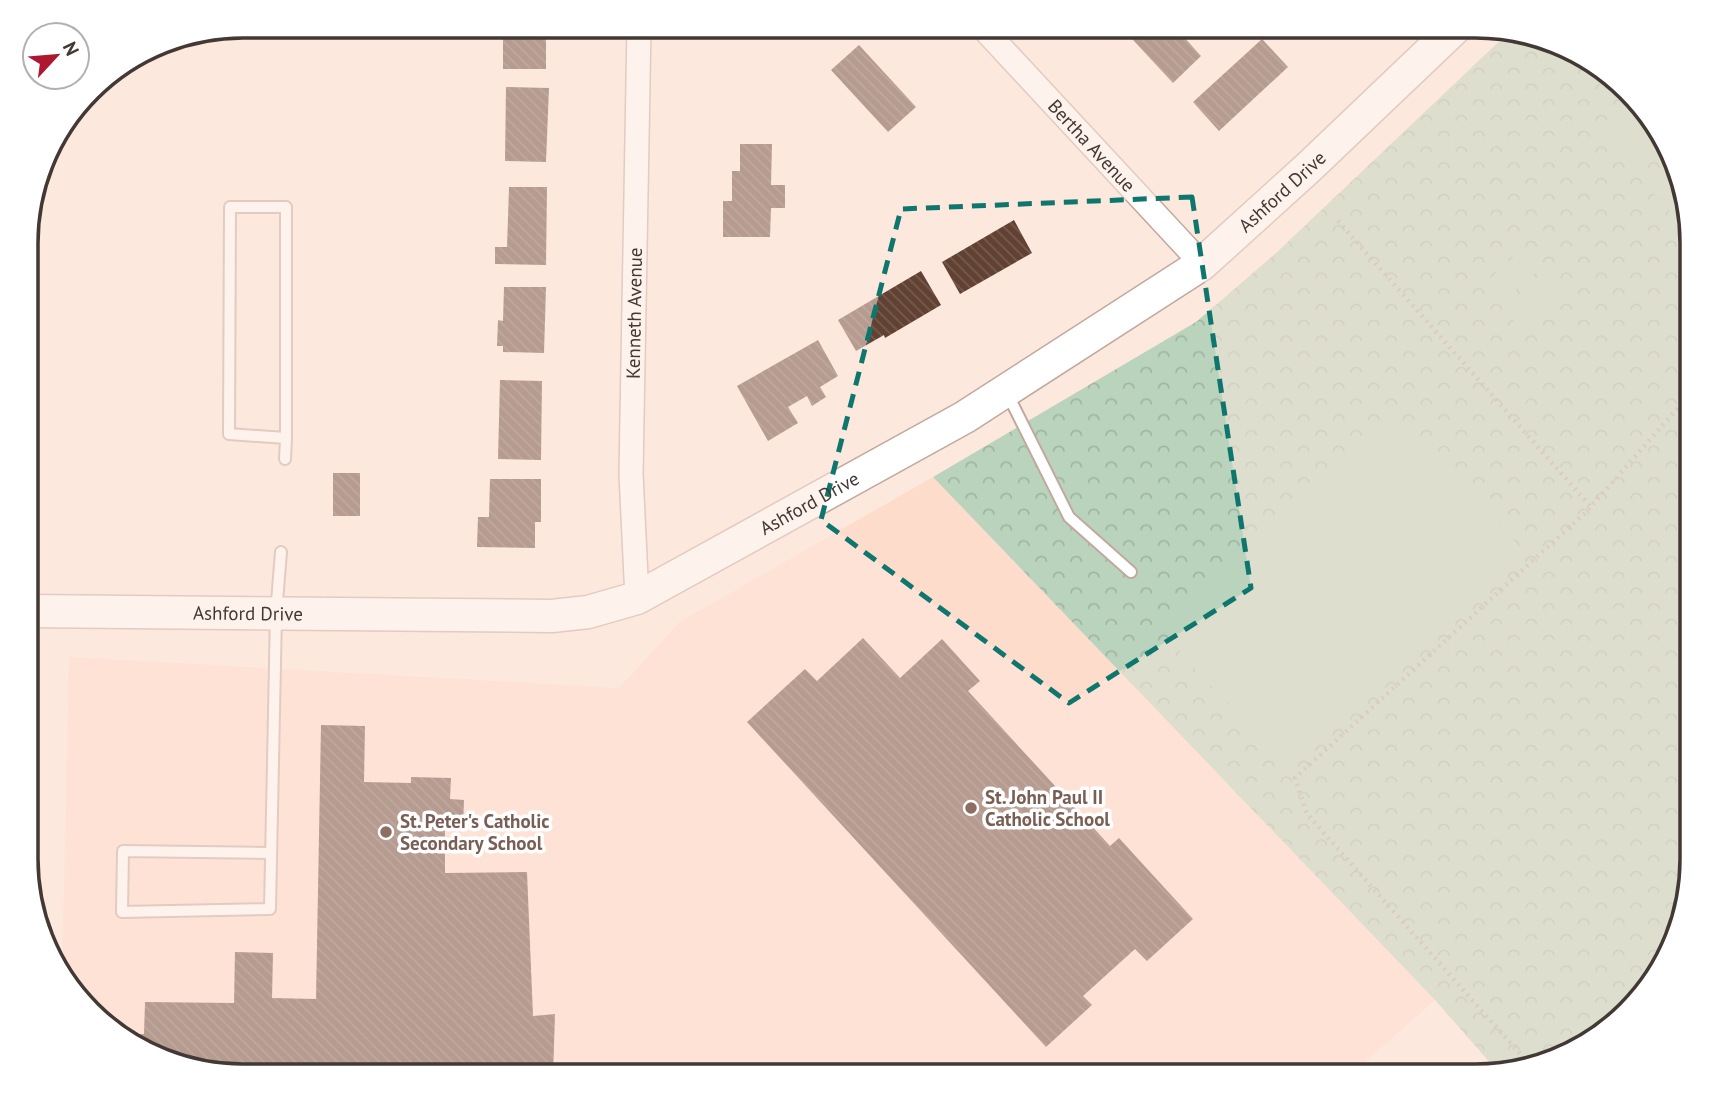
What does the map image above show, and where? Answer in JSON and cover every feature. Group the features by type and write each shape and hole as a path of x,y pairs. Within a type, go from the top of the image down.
{"main road":[{"name":"Ashford Drive","path":"38,611 552,616 588,612 637,598 965,417 1202,264 1444,38"}],"street":[{"name":"Kenneth Avenue","path":"637,598 631,474 639,38"},
{"name":"Bertha Avenue","path":"992,38 1202,264"}],"lane":[{"path":"285,459 286,438 286,207 230,207 229,435 286,438"},
{"path":"1006,391 1069,517 1131,572"},
{"path":"269,853 123,851 122,912 270,909 269,853 276,614 281,552"}],"path":[{"path":"1338,221 1591,507"},
{"path":"1525,1058 1307,814 1295,778 1591,507 1680,405"}],"highlighted area":[{"path":"1192,197 1251,588 1069,703 821,520 901,209"}],"shaded area":[{"path":"933,477 1435,1000 1363,1064 244,1064 191,1058 153,1043 130,1030 99,1004 81,984 62,954 69,657 619,688 680,622"}],"green space":[{"path":"1501,40 1554,54 1589,73 1611,89 1638,119 1653,141 1670,178 1680,230 1680,873 1677,899 1659,950 1638,984 1600,1022 1578,1037 1541,1054 1491,1064 1435,1000 933,477 1196,322 1276,253"},
{"path":"1629,109 1657,149 1633,171 1601,135"},
{"path":"1664,164 1677,204 1678,216 1676,218 1644,182"},
{"path":"1524,247 1542,266 1499,305 1482,286"},
{"path":"1549,275 1567,294 1524,333 1507,313"},
{"path":"1396,414 1527,555 1288,761 1194,668 1163,630"}],"building":[{"path":"503,38 546,38 546,69 503,69"},
{"path":"1131,38 1185,38 1201,56 1173,83"},
{"path":"1262,39 1288,67 1219,131 1193,102"},
{"path":"859,45 916,107 888,132 831,70"},
{"path":"506,87 549,88 546,162 505,161"},
{"path":"740,144 772,144 771,185 785,185 785,208 771,208 770,237 723,237 723,201 732,201 732,171 740,171"},
{"path":"509,187 547,187 546,265 495,264 495,247 507,247"},
{"path":"1014,220 1032,253 960,294 942,262"},
{"path":"921,271 941,305 885,338 884,335 856,351 838,320"},
{"path":"504,287 546,287 544,353 503,352 503,346 497,346 498,320 503,321"},
{"path":"818,340 838,376 820,387 826,397 812,406 807,396 788,407 798,423 768,441 737,386"},
{"path":"500,380 542,381 541,460 498,459"},
{"path":"333,473 360,473 360,516 333,516"},
{"path":"490,479 541,479 541,522 535,522 535,548 477,547 478,517 489,517"},
{"path":"863,638 900,678 942,639 980,681 968,691 1110,846 1119,838 1193,919 1147,961 1135,949 1083,996 1092,1005 1046,1047 747,722 805,669 817,681"},
{"path":"321,725 365,726 364,782 411,783 411,777 451,778 450,799 464,800 463,828 445,828 445,873 527,872 533,1016 555,1014 553,1064 217,1063 178,1054 137,1034 144,1034 145,1002 234,1003 235,952 273,953 272,998 316,999"}],"place":[{"name":"St. John Paul II Catholic School","path":"971,808"},
{"name":"St. Peter's Catholic Secondary School","path":"386,832"}]}
